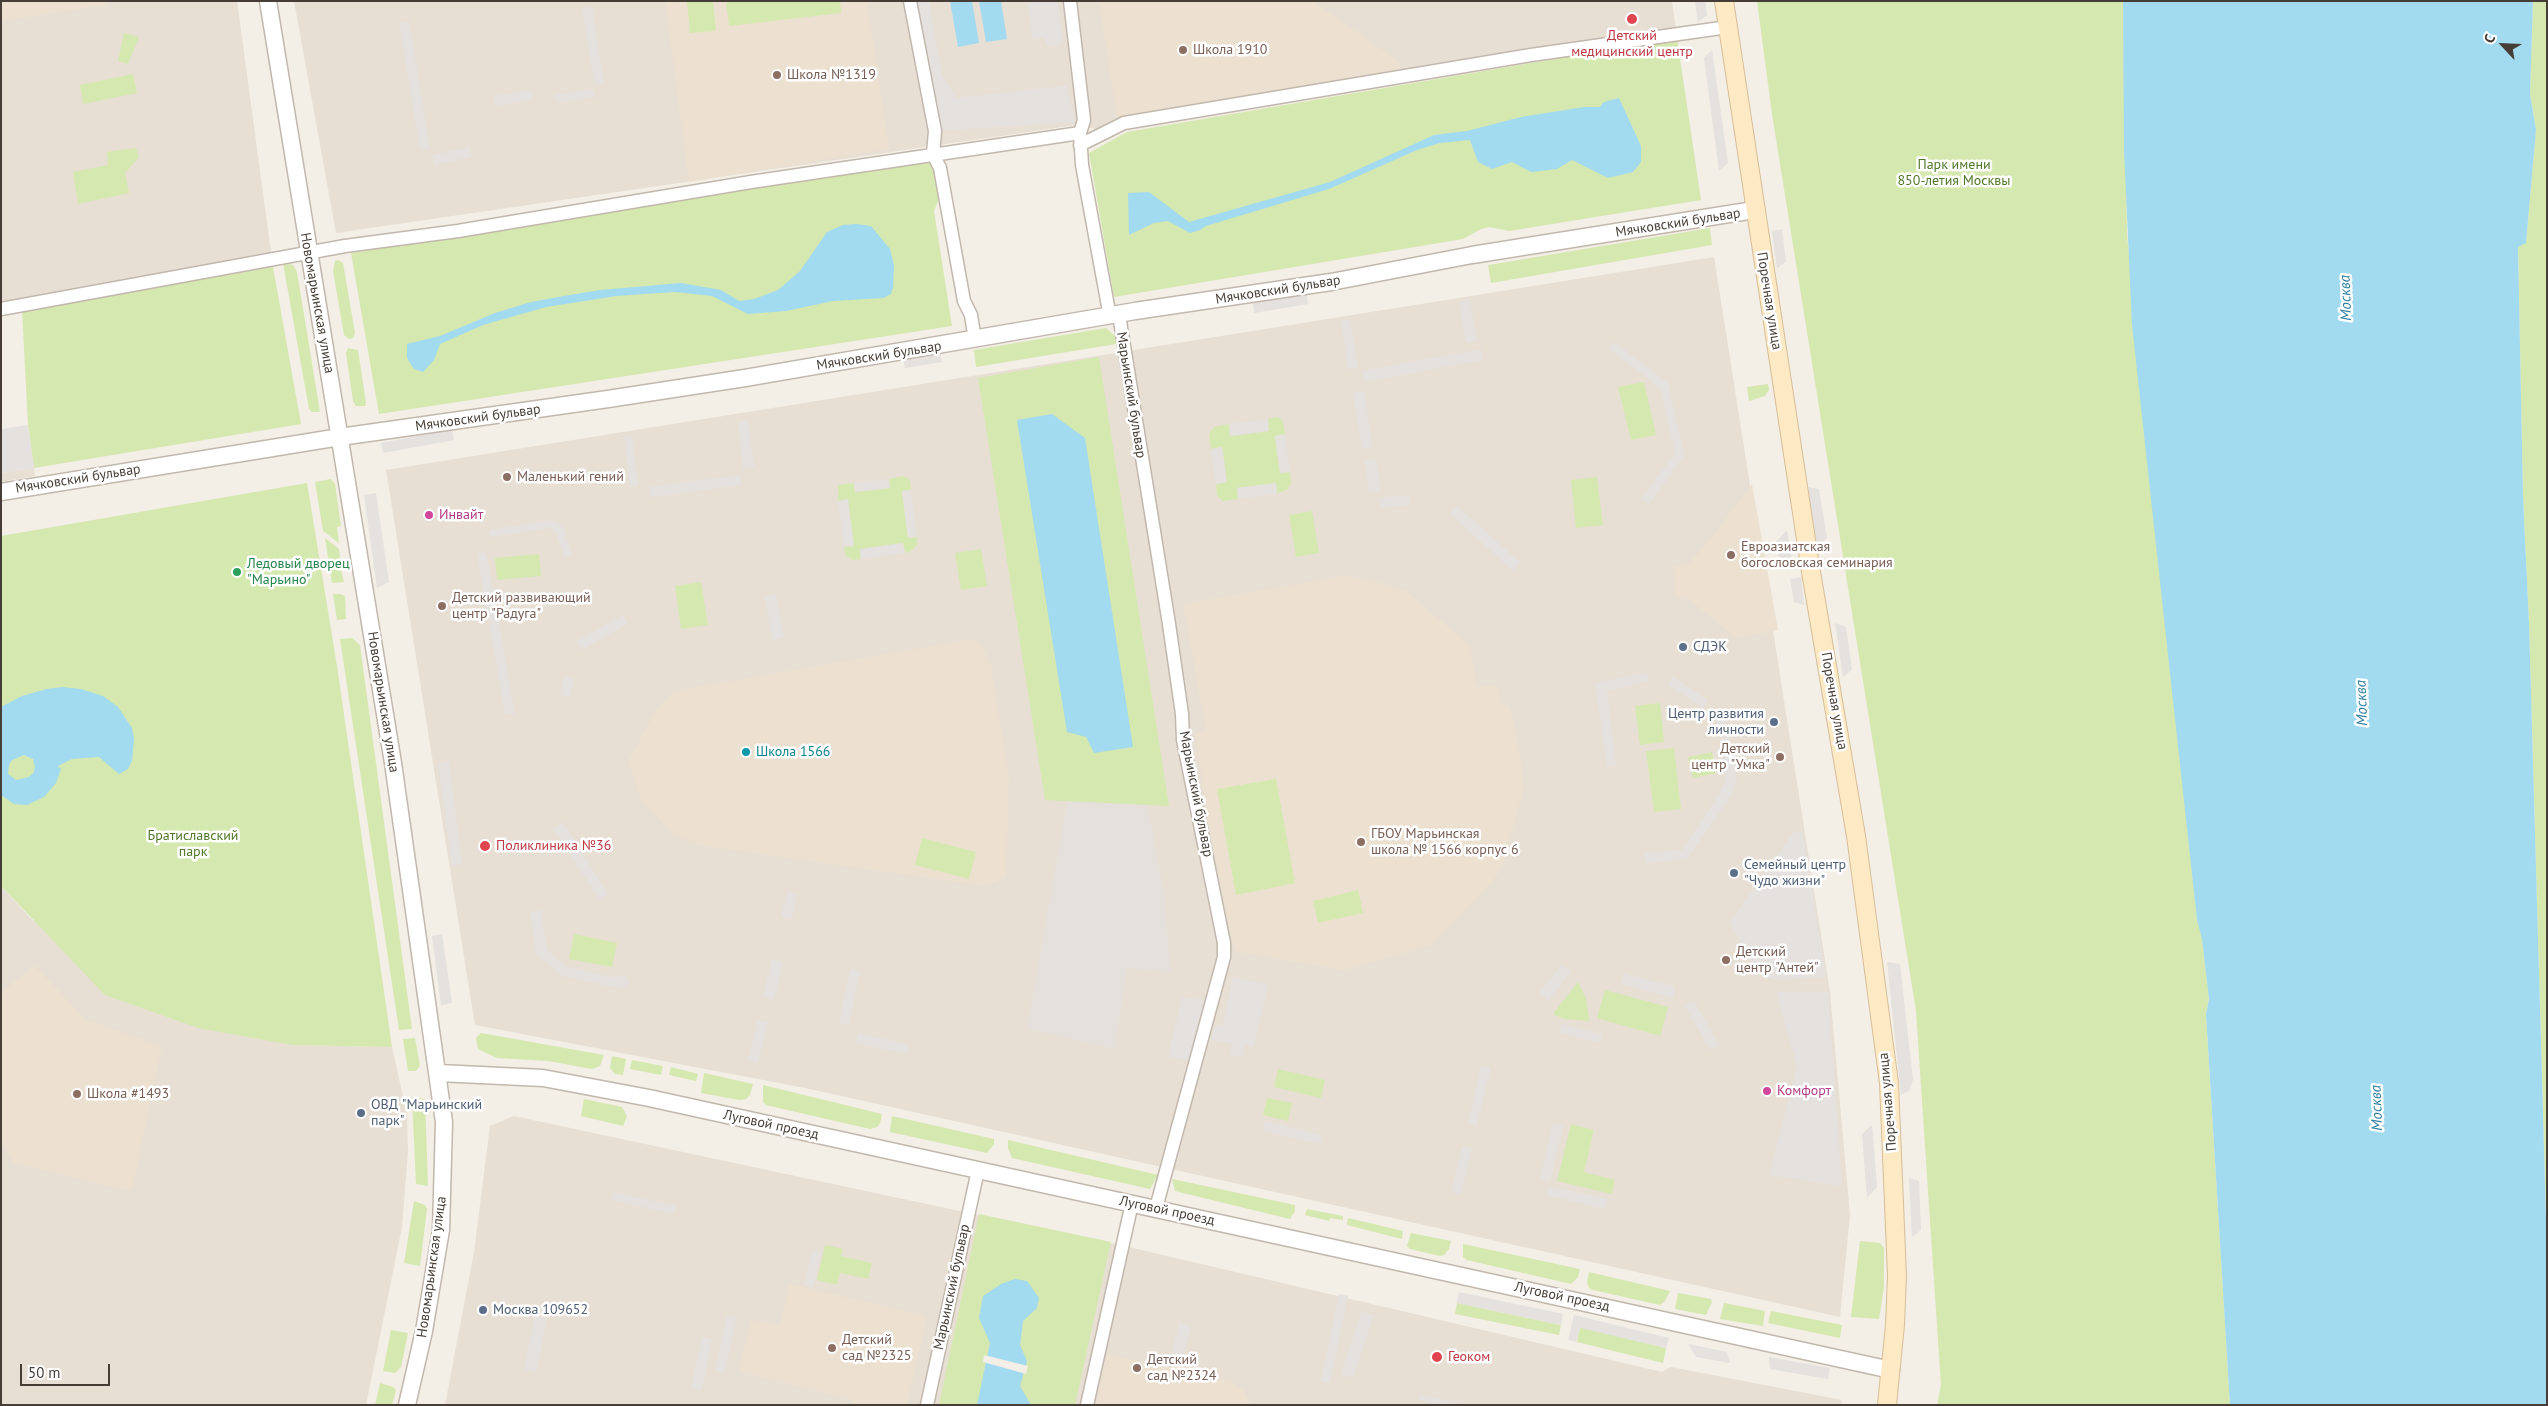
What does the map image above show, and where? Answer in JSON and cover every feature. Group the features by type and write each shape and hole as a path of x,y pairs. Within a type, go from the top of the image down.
{"main road":[{"name":"Поречная улица","path":"1724,1 1754,210 1811,572 1856,836 1889,1083 1897,1276 1887,1405"}],"street":[{"name":"Новомарьинская улица","path":"268,1 393,763 439,1073 445,1150 440,1230 424,1331 407,1405"},
{"path":"910,1 935,131 933,154 940,168 964,301 971,315 975,340"},
{"name":"Марьинский бульвар","path":"1070,1 1084,120 1080,139 1082,165 1114,316 1170,633 1182,714 1183,740 1224,943 1224,957 1156,1208"},
{"path":"1,309 309,253 933,154 1080,139 1124,123 1530,55 1728,27"},
{"name":"Мячковский бульвар","path":"1,492 340,437 608,399 975,340 1331,282 1472,255 1754,210"},
{"name":"Луговой проезд","path":"439,1073 543,1078 601,1088 1891,1370"},
{"name":"Марьинский бульвар","path":"927,1405 978,1170"},
{"path":"1087,1405 1132,1203"}],"shaded area":[{"path":"1,1 237,1 273,267 1,314"},
{"path":"1,1 106,1 106,5 1,21"},
{"path":"294,1 1672,1 1677,38 1095,129 1076,125 336,233"},
{"name":"Школа №1319","path":"665,1 867,1 889,149 689,182"},
{"path":"913,1 929,1 942,75 956,98 1066,86 1075,122 935,131"},
{"path":"1027,1 1057,1 1063,43 1047,47 1044,38 1033,39"},
{"path":"1099,1 1312,1 1400,62 1400,74 1117,118"},
{"path":"1695,1 1705,1 1707,15 1698,22"},
{"path":"592,7 604,83 594,84 582,9"},
{"path":"409,21 430,149 420,151 399,23"},
{"path":"1712,50 1728,163 1719,171 1704,58"},
{"path":"594,89 595,97 556,103 555,95"},
{"path":"532,90 533,99 495,106 494,96"},
{"path":"470,147 472,157 434,165 432,155"},
{"path":"1782,229 1786,262 1777,268 1772,231"},
{"path":"1714,257 1830,992 1850,1215 1840,1317 805,1088 475,1025 386,470"},
{"path":"1307,294 1308,304 1254,313 1253,302"},
{"path":"1470,300 1477,341 1466,343 1459,302"},
{"path":"1350,319 1358,368 1348,369 1341,321"},
{"path":"1614,342 1668,383 1684,455 1649,505 1641,499 1675,453 1660,388 1609,349"},
{"path":"1481,349 1483,360 1364,382 1362,371"},
{"path":"940,352 942,362 905,368 903,358"},
{"path":"1364,391 1373,447 1362,449 1353,393"},
{"path":"1268,419 1269,431 1230,436 1229,424"},
{"path":"748,421 754,467 743,469 738,422"},
{"path":"28,425 34,468 1,473 1,429"},
{"path":"452,429 454,440 383,453 381,443"},
{"path":"1285,434 1290,472 1280,473 1275,436"},
{"path":"632,436 638,486 630,487 624,437"},
{"path":"1222,447 1227,482 1216,484 1211,449"},
{"path":"1376,459 1381,491 1369,492 1365,460"},
{"path":"34,468 35,476 1,482 1,473"},
{"path":"740,475 742,485 650,497 649,487"},
{"path":"889,479 890,488 855,492 854,483"},
{"path":"1276,483 1277,493 1238,499 1237,488"},
{"name":"Евроазиатская богословская семинария","path":"1752,484 1778,630 1736,638 1691,601 1683,597 1675,597 1673,567 1689,563 1704,547"},
{"path":"1808,487 1819,489 1827,538 1817,545"},
{"path":"911,490 917,537 908,538 902,491"},
{"path":"376,493 389,582 377,588 364,495"},
{"path":"1410,495 1410,505 1381,508 1380,498"},
{"path":"848,499 854,546 844,547 838,501"},
{"path":"1457,506 1520,562 1513,571 1450,514"},
{"path":"547,521 557,522 564,529 572,556 564,558 556,532 552,528 490,537 489,530"},
{"path":"1787,530 1792,560 1781,569 1776,542"},
{"path":"903,543 905,553 861,559 860,549"},
{"path":"486,552 515,713 505,715 477,554"},
{"name":"ГБОУ Марьинская школа № 1566 корпус 6","path":"1344,576 1374,581 1408,592 1470,646 1477,687 1497,685 1502,705 1510,706 1521,759 1523,790 1503,865 1493,881 1431,945 1344,970 1234,951 1208,819 1195,733 1206,731 1183,604"},
{"path":"1801,577 1804,605 1794,602 1790,579"},
{"path":"776,594 784,638 772,640 765,597"},
{"path":"623,615 628,623 582,650 577,641"},
{"path":"1835,623 1846,627 1852,670 1843,677"},
{"path":"972,639 982,646 991,666 1009,776 1006,877 986,886 698,845 673,835 641,800 628,762 657,708 674,691"},
{"path":"1647,672 1649,681 1607,691 1616,765 1607,766 1595,683"},
{"path":"564,677 574,679 570,697 560,695"},
{"path":"1673,677 1708,700 1703,708 1668,685"},
{"path":"1725,715 1737,779 1731,796 1687,859 1645,863 1645,853 1682,850 1721,791 1726,779 1716,718"},
{"path":"449,761 462,864 452,866 438,764"},
{"path":"1068,796 1147,803 1165,899 1170,972 1127,968 1115,1049 1027,1029"},
{"path":"563,822 608,894 599,899 553,828"},
{"path":"1802,831 1826,977 1778,980 1763,977 1755,970 1730,922 1794,832"},
{"path":"1,886 32,920 292,1045 392,1047 407,1115 408,1151 402,1227 366,1405 1,1405"},
{"path":"787,892 797,895 792,919 781,917"},
{"path":"541,910 547,950 565,966 615,978 625,974 629,984 619,988 562,976 536,954 530,912"},
{"path":"442,934 452,1003 441,1005 432,936"},
{"path":"772,959 783,962 774,1000 763,997"},
{"path":"1887,962 1900,964 1913,1080 1909,1091 1901,1095"},
{"path":"1562,964 1571,971 1548,1001 1539,993"},
{"name":"Школа #1493","path":"34,965 87,1020 162,1046 132,1191 13,1163 1,1141 1,993"},
{"path":"850,969 860,971 849,1025 839,1023"},
{"path":"1624,974 1675,987 1673,998 1621,984"},
{"path":"1233,977 1268,985 1254,1046 1245,1045 1242,1057 1230,1055 1232,1044 1211,1039 1214,1026 1222,1027"},
{"path":"1776,992 1828,992 1842,1186 1769,1175 1797,1067"},
{"path":"1182,998 1207,1000 1191,1061 1168,1056"},
{"path":"1694,1001 1719,1045 1710,1050 1685,1006"},
{"path":"758,1020 768,1022 758,1063 748,1061"},
{"path":"1562,1024 1603,1035 1600,1043 1559,1033"},
{"path":"858,1033 909,1045 907,1054 855,1043"},
{"path":"1481,1067 1491,1067 1477,1125 1468,1123"},
{"path":"514,1116 1133,1248 1662,1372 1671,1367 1842,1400 1841,1405 445,1405 474,1252 490,1126"},
{"path":"1265,1121 1322,1135 1320,1144 1263,1131"},
{"path":"1553,1123 1563,1126 1550,1180 1540,1178"},
{"path":"1872,1125 1877,1187 1867,1198 1862,1134"},
{"path":"1462,1146 1472,1148 1461,1195 1451,1192"},
{"path":"1909,1178 1919,1181 1921,1230 1912,1237"},
{"path":"1548,1186 1608,1199 1605,1209 1546,1195"},
{"path":"613,1192 676,1206 674,1214 611,1200"},
{"path":"812,1250 821,1252 813,1288 804,1285"},
{"name":"Детский сад №2325","path":"789,1284 927,1316 907,1405 855,1405 851,1399 739,1371 751,1320 780,1325"},
{"path":"1459,1292 1563,1314 1561,1325 1457,1303"},
{"path":"1339,1294 1348,1296 1330,1383 1321,1381"},
{"path":"1362,1311 1374,1315 1353,1378 1341,1374"},
{"path":"727,1315 737,1317 725,1372 715,1370"},
{"path":"1574,1315 1669,1338 1666,1348 1580,1328 1576,1342 1568,1340"},
{"path":"535,1316 547,1319 536,1372 524,1369"},
{"path":"1179,1323 1191,1326 1180,1367 1169,1364"},
{"path":"702,1337 712,1339 702,1390 691,1388"},
{"path":"1688,1344 1727,1352 1730,1363 1696,1357"},
{"name":"Детский сад №2324","path":"1107,1355 1231,1381 1244,1391 1251,1405 1096,1405"},
{"path":"1769,1357 1830,1368 1828,1379 1770,1369"},
{"path":"1420,1394 1467,1405 1437,1405 1418,1400"}],"green space":[{"path":"687,1 713,1 716,31 690,33"},
{"path":"726,1 840,1 841,13 729,26"},
{"name":"Парк имени 850-летия Москвы","path":"1757,1 2123,1 2127,235 2197,920 2202,939 2209,999 2206,1014 2230,1405 1937,1405 1941,1385 1916,1011 1772,114"},
{"path":"2533,1 2547,1 2547,1254 2529,623 2523,497 2518,246 2526,242 2536,130 2530,94"},
{"path":"124,33 139,37 128,64 118,61"},
{"path":"1677,38 1701,200 1509,231 1489,227 1481,229 1463,239 1114,297 1089,153 1127,132"},
{"path":"133,74 137,93 83,104 80,85"},
{"path":"136,148 139,157 125,173 129,193 78,204 73,172 108,165 107,152"},
{"path":"930,160 934,167 940,196 934,211 952,326 379,414 351,253"},
{"path":"1710,228 1712,245 1491,283 1488,265"},
{"path":"338,260 343,263 355,333 353,338 349,339 344,335 333,271 335,261"},
{"path":"283,263 293,265 297,272 320,412 312,412 309,409"},
{"path":"273,267 301,424 34,468 28,425 22,310"},
{"path":"1106,328 1115,336 1116,344 976,367 974,350"},
{"path":"348,348 358,350 365,406 356,406 353,401 346,353"},
{"path":"1099,357 1169,806 1045,800 978,378"},
{"path":"1644,382 1656,435 1631,440 1618,387"},
{"path":"1768,384 1769,390 1765,396 1749,401 1747,387"},
{"path":"1277,417 1283,421 1285,434 1275,436 1280,473 1290,472 1291,483 1287,490 1277,493 1276,483 1237,488 1238,499 1223,501 1217,496 1216,484 1227,482 1222,447 1211,449 1209,434 1214,427 1229,424 1231,436 1269,431 1268,419"},
{"path":"903,476 910,480 911,490 902,491 908,537 917,537 917,545 911,551 905,553 903,543 860,549 861,559 853,560 845,555 844,547 853,546 848,500 838,501 838,485 854,483 855,492 890,488 889,479"},
{"path":"1597,477 1603,525 1576,528 1571,480"},
{"path":"331,479 335,484 341,526 337,527 339,543 323,531 315,482"},
{"name":"Братиславский парк","path":"307,483 337,666 392,1047 292,1045 198,1028 105,995 1,886 1,536"},
{"path":"1312,511 1319,553 1296,557 1289,515"},
{"path":"325,538 339,549 340,557 338,559 344,582 332,583"},
{"path":"981,549 987,586 961,590 955,553"},
{"path":"539,554 541,576 497,580 495,558"},
{"path":"701,582 708,625 681,629 675,586"},
{"path":"333,594 345,596 346,619 337,620"},
{"path":"352,638 360,645 412,1029 399,1030 340,639"},
{"path":"1660,703 1664,742 1640,745 1635,706"},
{"path":"1674,748 1681,809 1654,812 1646,751"},
{"path":"1712,752 1716,773 1693,778 1688,757"},
{"path":"1276,779 1295,883 1236,895 1217,789"},
{"path":"922,838 976,852 969,879 915,865"},
{"path":"1358,890 1363,913 1318,923 1313,901"},
{"path":"574,934 617,943 612,967 569,959"},
{"path":"1578,982 1586,998 1589,1021 1564,1019 1553,1014"},
{"path":"1605,990 1668,1007 1660,1036 1597,1018"},
{"path":"481,1033 604,1055 600,1066 592,1069 548,1061 497,1058 478,1049 476,1038"},
{"path":"415,1038 420,1066 416,1071 408,1071 403,1039"},
{"path":"612,1056 626,1059 623,1075 615,1074 610,1068"},
{"path":"632,1060 663,1066 661,1075 630,1069"},
{"path":"671,1067 698,1074 696,1081 669,1075"},
{"path":"1278,1069 1325,1080 1321,1098 1274,1087"},
{"path":"704,1073 753,1084 750,1095 746,1099 739,1100 701,1093"},
{"path":"763,1085 882,1114 880,1123 877,1127 870,1129 766,1105 763,1102"},
{"path":"412,1097 425,1099 428,1186 416,1184"},
{"path":"1267,1098 1292,1103 1288,1121 1263,1115"},
{"path":"584,1099 622,1107 627,1116 623,1126 581,1116"},
{"path":"892,1116 994,1139 994,1144 987,1153 890,1132"},
{"path":"1571,1124 1594,1130 1584,1172 1615,1180 1612,1194 1557,1181"},
{"path":"1008,1140 1158,1175 1150,1189 1012,1158 1008,1148"},
{"path":"1172,1179 1295,1205 1295,1211 1290,1219 1175,1191"},
{"path":"414,1201 425,1205 427,1209 420,1266 404,1263"},
{"path":"1307,1209 1343,1216 1343,1220 1330,1218 1329,1221 1305,1215"},
{"path":"979,1214 1111,1242 1075,1405 939,1405"},
{"path":"1348,1218 1403,1231 1402,1239 1347,1225"},
{"path":"1411,1233 1451,1241 1449,1249 1444,1255 1440,1256 1410,1249 1407,1246"},
{"path":"1860,1241 1880,1243 1884,1248 1884,1287 1879,1319 1851,1317"},
{"path":"1463,1244 1580,1269 1578,1277 1571,1284 1467,1260 1463,1257"},
{"path":"825,1245 843,1249 841,1256 872,1263 868,1279 840,1273 837,1285 817,1280"},
{"path":"1589,1272 1670,1291 1665,1301 1660,1305 1593,1290 1589,1288 1587,1282"},
{"path":"1678,1293 1711,1299 1712,1302 1706,1315 1675,1309"},
{"path":"1457,1303 1561,1325 1559,1335 1455,1314"},
{"path":"1724,1303 1765,1311 1763,1326 1720,1319"},
{"path":"1771,1311 1842,1325 1840,1338 1768,1323"},
{"path":"1580,1327 1666,1348 1663,1363 1577,1342"},
{"path":"391,1330 408,1333 401,1367 395,1373 383,1371"},
{"path":"380,1383 393,1387 396,1390 392,1405 375,1405"}],"water":[{"path":"950,1 972,1 979,43 958,47"},
{"path":"979,1 1001,1 1007,39 986,42"},
{"name":"Москва","path":"2123,1 2533,1 2530,94 2536,130 2526,243 2518,247 2523,497 2529,623 2547,1254 2547,1405 2230,1405 2206,1014 2209,999 2202,939 2197,920 2132,325 2124,150"},
{"path":"1619,98 1641,146 1641,162 1633,172 1608,178 1572,160 1557,169 1531,172 1512,162 1492,169 1478,162 1470,140 1440,143 1417,150 1329,189 1206,226 1190,233 1168,221 1154,223 1129,235 1128,193 1149,192 1189,222 1330,182 1434,135 1467,131 1521,117 1584,107 1600,107 1604,102"},
{"path":"843,225 871,226 890,249 894,266 893,288 891,294 883,298 833,301 786,311 748,314 712,296 675,292 616,296 546,307 483,325 440,344 434,360 423,372 414,369 407,358 407,344 440,336 495,313 531,302 564,296 600,290 681,283 721,290 739,301 754,299 778,290 800,271 827,232"},
{"path":"1052,414 1085,438 1133,747 1094,753 1086,737 1067,732 1017,420"},
{"path":"62,687 81,689 103,696 118,707 132,728 134,739 132,761 128,769 119,774 99,757 72,759 58,766 61,769 56,783 44,797 27,805 14,804 1,795 1,707 22,696","holes":["24,755 33,759 34,772 29,777 16,780 8,774 9,765 12,760"]},
{"path":"1015,1279 1027,1281 1039,1298 1037,1308 1023,1321 1020,1345 1027,1361 1020,1386 1031,1405 977,1405 990,1343 979,1318 983,1296 1001,1284"}],"pier":[{"path":"984,1355 1028,1366 1026,1374 983,1362"}],"place":[{"name":"Детский медицинский центр","path":"1632,19"},
{"name":"Школа 1910","path":"1183,50"},
{"name":"Школа №1319","path":"777,75"},
{"name":"Маленький гений","path":"507,477"},
{"name":"Инвайт","path":"429,515"},
{"name":"Евроазиатская богословская семинария","path":"1731,555"},
{"name":"Ледовый дворец \"Марьино\"","path":"237,572"},
{"name":"Детский развивающий центр \"Радуга\"","path":"442,606"},
{"name":"СДЭК","path":"1683,647"},
{"name":"Центр развития личности","path":"1774,722"},
{"name":"Школа 1566","path":"746,752"},
{"name":"Детский центр \"Умка\"","path":"1780,757"},
{"name":"ГБОУ Марьинская школа № 1566 корпус 6","path":"1361,842"},
{"name":"Поликлиника №36","path":"485,846"},
{"name":"Семейный центр \"Чудо жизни\"","path":"1734,873"},
{"name":"Детский центр \"Антей\"","path":"1726,960"},
{"name":"Комфорт","path":"1767,1091"},
{"name":"Школа #1493","path":"77,1094"},
{"name":"ОВД \"Марьинский парк\"","path":"361,1113"},
{"name":"Москва 109652","path":"483,1310"},
{"name":"Детский сад №2325","path":"832,1348"},
{"name":"Геоком","path":"1437,1357"},
{"name":"Детский сад №2324","path":"1137,1368"}]}
